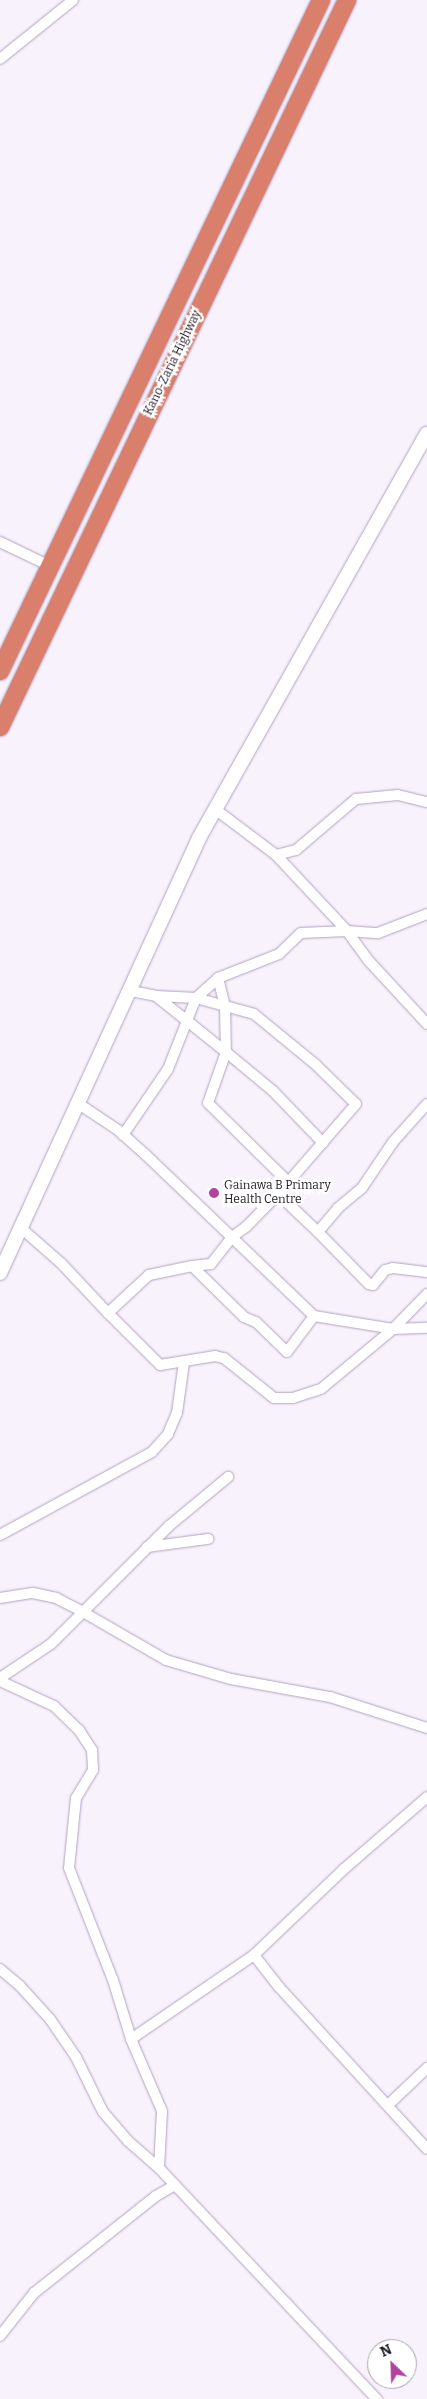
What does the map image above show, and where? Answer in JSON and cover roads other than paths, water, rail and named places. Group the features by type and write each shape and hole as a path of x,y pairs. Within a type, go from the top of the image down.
{"highway":[{"name":"Kano-Zaria Highway","path":"0,671 321,0"},
{"name":"Kano-Zaria Highway","path":"0,727 347,0"}],"street":[{"path":"0,59 73,0"},
{"path":"0,1272 215,809 427,434"},
{"path":"0,542 50,566"},
{"path":"276,855 296,850 356,799 398,795 427,802"},
{"path":"215,809 276,855 347,932 368,960 427,1024"},
{"path":"123,1135 168,1069 196,998 218,978 279,954 302,933 378,933 427,914"},
{"path":"218,978 225,1006 226,1052 208,1103 288,1182"},
{"path":"108,1313 149,1275 211,1264 232,1237 246,1228 278,1194 356,1104 315,1064 254,1014 196,998 156,996 130,990"},
{"path":"156,996 273,1091 323,1143"},
{"path":"79,1104 123,1135 314,1316 393,1329 427,1328"},
{"path":"318,1232 338,1208 362,1188 393,1142 427,1104"},
{"path":"278,1194 369,1284 373,1285 385,1270 393,1268 427,1272"},
{"path":"22,1228 61,1263 160,1365 215,1356 224,1358 274,1398 293,1398 321,1389 393,1329 427,1294"},
{"path":"192,1266 244,1316 256,1322 287,1352 314,1316"},
{"path":"0,1535 152,1452 168,1434 177,1413 184,1362"},
{"path":"159,2168 162,2111 131,2039 113,1980 69,1868 76,1798 93,1770 92,1750 79,1730 54,1706 0,1679 56,1639 147,1547 228,1477"},
{"path":"147,1547 208,1539"},
{"path":"0,1598 33,1592 56,1598 166,1660 222,1677 330,1697 427,1728"},
{"path":"131,2039 254,1955 344,1869 427,1797"},
{"path":"254,1955 279,1987 427,2148"},
{"path":"0,1969 20,1986 50,2018 76,2057 103,2112 159,2168 377,2399"},
{"path":"388,2105 427,2068"},
{"path":"0,2336 34,2293 142,2207 175,2186"}],"place":[{"name":"Gainawa B Primary Health Centre","path":"214,1193"}]}
